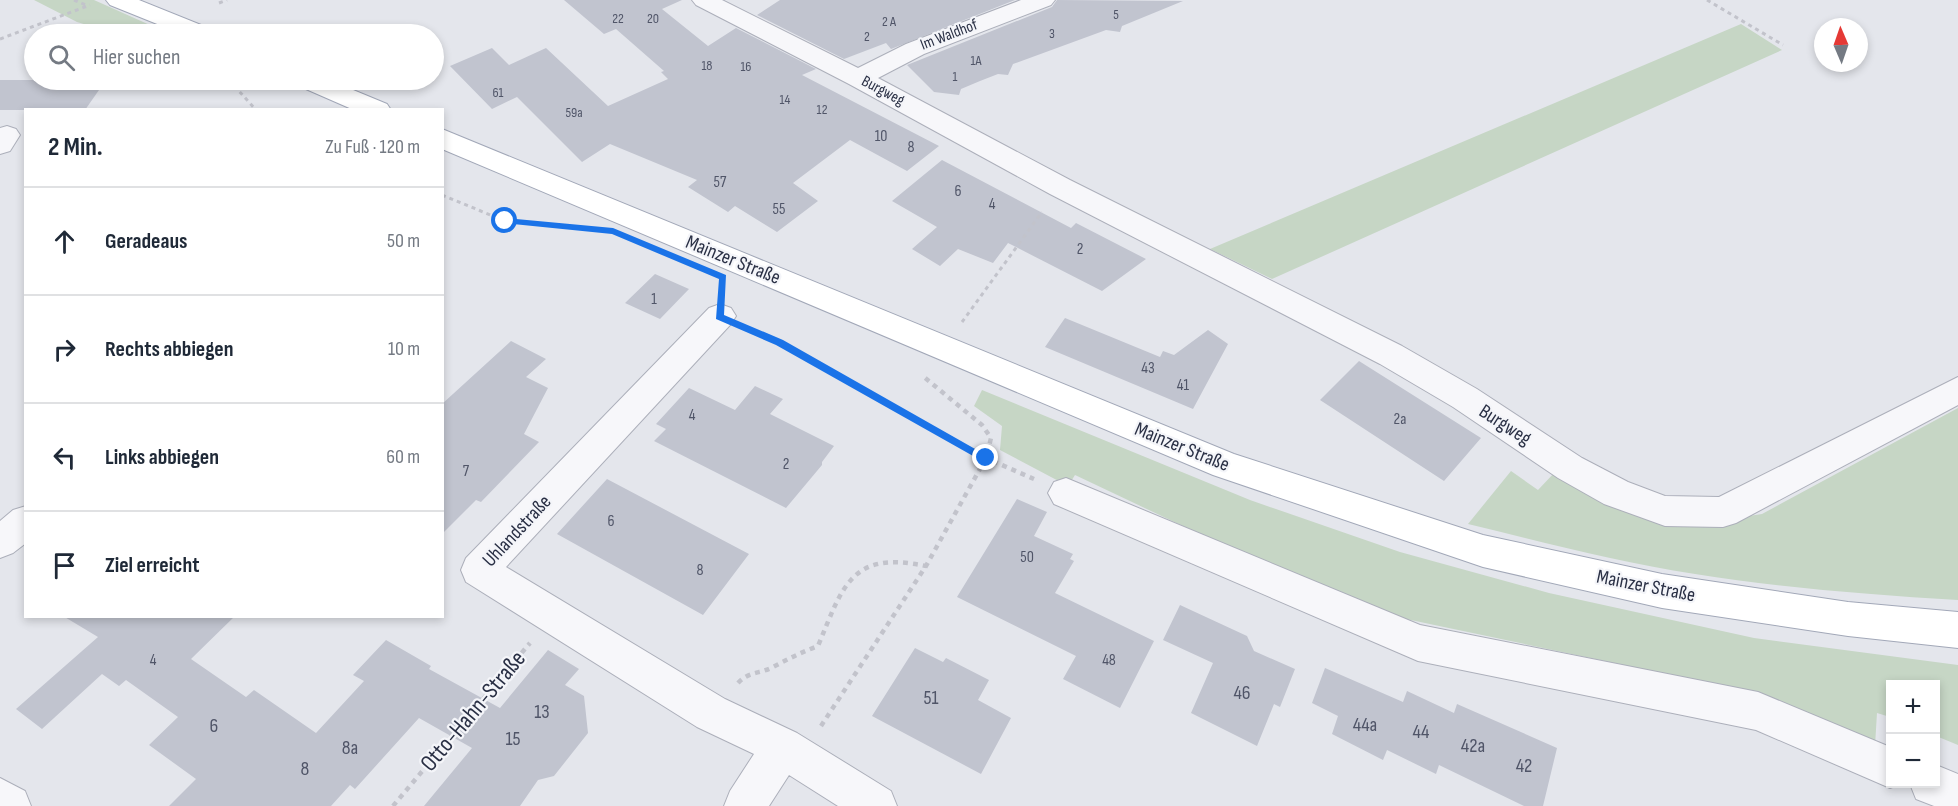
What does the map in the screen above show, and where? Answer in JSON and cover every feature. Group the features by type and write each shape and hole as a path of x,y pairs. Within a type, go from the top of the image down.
{"main road":[{"path":"118,0 177,24"},
{"path":"330,90 370,108"},
{"name":"Mainzer Straße","path":"444,139 1225,465 1483,551 1662,591 1848,619 1958,630"}],"street":[{"name":"Im Waldhof","path":"858,78 915,49 1043,0"},
{"name":"Burgweg","path":"711,1 1060,187 1390,355 1465,398 1570,468 1616,493 1665,511 1723,512 1958,390"},
{"name":"Uhlandstraße","path":"720,316 479,570 711,714 783,747 876,806"},
{"path":"1066,492 1418,643 1758,711 1886,765"},
{"path":"0,542 24,523"},
{"path":"745,806 783,747"},
{"path":"1940,787 1958,795"},
{"path":"0,798 10,806"}],"path":[{"path":"219,3 227,0"},
{"path":"1707,0 1784,45"},
{"path":"39,24 93,3"},
{"path":"0,39 24,30"},
{"path":"238,90 254,108"},
{"path":"965,317 1060,187"},
{"path":"444,196 505,221 581,228"},
{"path":"720,316 780,343 986,458 1066,492"},
{"path":"783,747 812,740 926,566 986,458"},
{"path":"711,714 746,674 771,668 790,656 818,646 838,596 858,572 870,563 882,559 899,558 926,566"},
{"name":"Otto-Hahn-Straße","path":"393,806 553,615"}],"green space":[{"path":"34,0 94,0 148,24 84,24"},
{"path":"1741,24 1782,50 1272,279 1210,249"},
{"path":"982,390 1250,500 1400,552 1549,593 1754,638 1958,665 1958,745 1940,738 1940,680 1886,680 1886,716 1877,713 1875,746 1757,693 1406,619 1339,600 1075,475 1068,486 1000,450 1002,426 974,406"},
{"path":"1958,408 1958,600 1826,590 1695,574 1609,558 1468,524 1511,471 1538,490 1555,472 1684,526 1762,514"}],"building":[{"path":"564,0 682,0 662,9 708,46 736,28 816,69 802,75 939,146 907,171 850,140 793,183 818,201 777,232 735,206 728,212 688,187 697,180 610,144 582,162 517,97 492,109 450,66 492,48 509,65 546,48 608,106 668,79 661,72 664,71 616,29 604,34"},
{"path":"780,0 1015,0 891,49 886,43 844,59 757,15"},
{"path":"1057,0 1183,1 1122,26 1120,32 1106,30 1013,64 1008,75 998,74 980,81 961,89 959,95 934,92 907,65 1052,7"},
{"path":"0,80 24,80 24,90 99,90 86,108 0,110"},
{"path":"942,160 1071,228 1076,223 1146,259 1102,291 1008,243 993,263 958,249 940,266 912,249 937,227 892,201"},
{"path":"655,274 689,289 660,319 625,303"},
{"path":"1065,318 1160,357 1163,351 1174,355 1208,330 1228,344 1193,409 1045,347"},
{"path":"511,341 546,359 526,377 548,388 524,434 539,442 481,502 476,500 444,532 444,402"},
{"path":"1359,361 1481,438 1444,481 1320,400"},
{"path":"755,386 783,399 770,414 834,446 822,465 786,508 654,441 666,429 656,424 689,388 735,410"},
{"path":"607,479 749,554 703,615 557,534"},
{"path":"1017,499 1047,512 1034,536 1073,554 1070,559 1074,561 1055,593 1154,641 1120,708 1063,679 1076,656 957,597"},
{"path":"1180,605 1247,636 1254,651 1295,669 1280,707 1274,704 1257,746 1191,713 1213,663 1163,640"},
{"path":"66,618 233,618 191,659 246,697 254,690 316,733 364,681 353,675 386,640 431,666 429,669 500,708 548,650 579,669 565,685 584,696 588,733 554,776 538,780 520,806 424,806 472,748 419,718 355,789 350,785 331,806 169,806 196,779 149,745 178,717 126,680 119,686 102,674 42,729 16,709 98,637"},
{"path":"915,648 943,662 946,658 989,680 978,700 1011,718 981,774 872,716"},
{"path":"1325,668 1403,702 1407,691 1454,713 1457,704 1557,748 1543,806 1524,806 1439,765 1436,774 1387,750 1383,760 1332,734 1338,716 1312,703"}],"route":[{"path":"505,221 613,231 723,277 720,316 780,343 986,458"}]}
